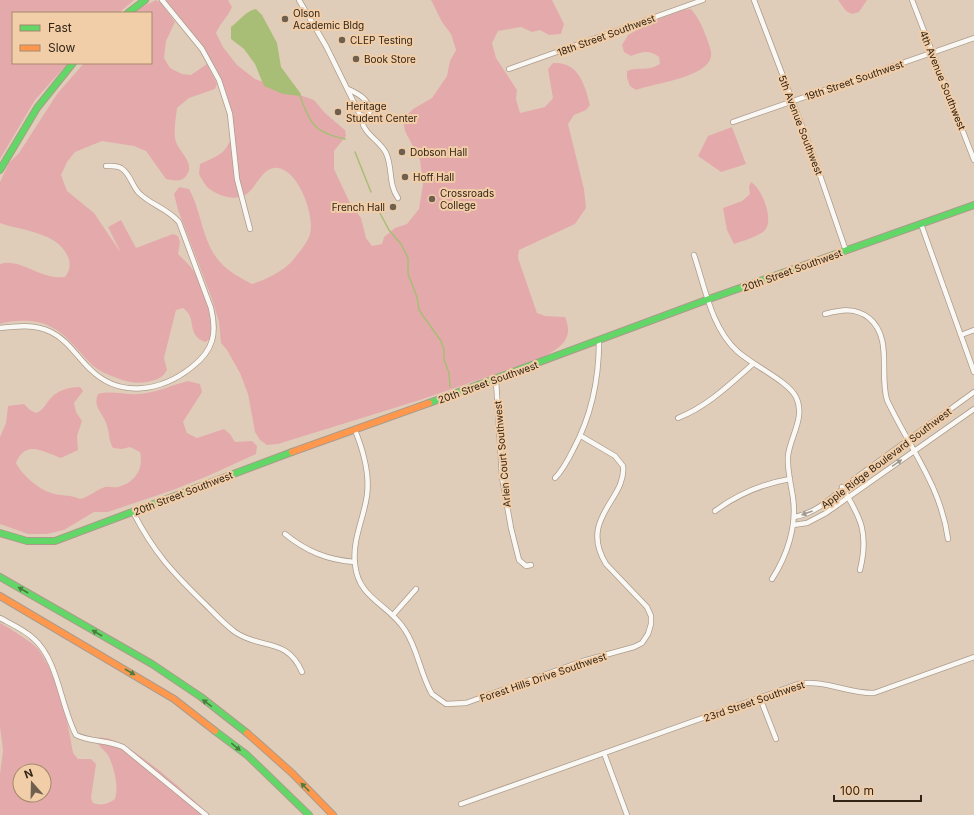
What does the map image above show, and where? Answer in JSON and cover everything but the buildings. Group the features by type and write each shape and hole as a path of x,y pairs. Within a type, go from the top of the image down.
{"main road":[{"path":"129,12 145,0"},
{"path":"0,170 37,108 72,64"},
{"name":"20th Street Southwest","path":"0,533 27,542 41,543 55,541 355,430 496,380 709,299 974,205"},
{"path":"0,577 151,664 180,683 260,745 306,787 332,815"},
{"path":"0,596 174,699 247,755 309,815"}],"street":[{"path":"162,0 202,49 219,80 230,114 238,179 250,228"},
{"path":"299,0 348,89 360,115 364,116"},
{"name":"18th Street Southwest","path":"509,69 703,0"},
{"name":"5th Avenue Southwest","path":"754,0 846,251"},
{"name":"4th Avenue Southwest","path":"912,0 974,160"},
{"name":"19th Street Southwest","path":"733,122 974,38"},
{"path":"348,89 359,94 369,106 370,111 368,115 364,116 362,121 365,129 386,153 392,189 398,198"},
{"path":"0,328 25,326 50,331 66,342 101,378 114,385 127,388 142,389 158,386 172,381 198,363 208,350 214,337 214,322 211,308 179,222 172,214 138,192 127,173 121,167 106,166"},
{"path":"920,224 974,372"},
{"path":"694,255 715,320 733,348 788,388 798,401 798,420 790,444 788,459 794,502 793,525 785,557 772,579"},
{"path":"825,314 846,310 856,311 869,318 878,328 883,346 885,392 891,409 915,450 938,496 948,539"},
{"path":"961,335 974,330"},
{"path":"554,478 566,463 581,436 594,400 599,341"},
{"path":"678,418 712,400 753,364"},
{"name":"Arlen Court Southwest","path":"496,380 502,473 507,510 519,560 526,566 531,566"},
{"name":"Apple Ridge Boulevard Southwest","path":"794,517 813,511 842,488 974,392"},
{"name":"Apple Ridge Boulevard Southwest","path":"793,525 800,525 816,520 974,409"},
{"name":"Forest Hills Drive Southwest","path":"355,430 364,458 368,488 356,544 354,562 358,577 367,593 393,616 409,636 432,694 441,702 452,705 484,698 583,661 634,647 642,642 648,634 650,624 649,611 644,603 606,564 602,556 598,540 598,530 601,520 622,479 623,466 615,456 581,436"},
{"path":"715,511 731,499 752,489 790,479"},
{"path":"842,488 858,513 864,530 865,546 860,570"},
{"path":"132,512 162,561 227,626 241,636 287,651 295,658 302,672"},
{"path":"285,534 296,543 317,555 335,560 354,562"},
{"path":"393,616 416,589"},
{"path":"0,618 29,635 42,647 49,661 76,735 109,742 123,747 206,815"},
{"name":"23rd Street Southwest","path":"461,804 798,684 815,682 861,693 874,693 974,657"},
{"path":"760,698 776,739"},
{"path":"604,753 627,815"}],"shaded area":[{"path":"0,0 134,0 120,12 12,12 12,64 67,64 35,100 0,159"},
{"path":"156,0 161,3 175,22 166,41 164,58 170,68 182,74 191,75 207,64 217,84 215,89 189,98 177,108 175,138 188,163 189,172 182,180 166,179 146,151 134,146 102,141 75,152 67,162 61,175 67,191 94,213 121,253 108,227 121,220 136,248 173,234 178,236 180,242 178,254 193,270 202,288 209,314 211,331 210,339 205,342 199,339 195,335 190,316 187,312 183,308 176,310 164,358 167,370 156,380 135,383 120,379 98,369 92,365 67,338 49,326 37,322 24,321 0,324 0,264 15,264 56,277 65,277 70,265 68,257 63,249 48,237 0,223 0,182 9,163 19,153 57,94 83,64 152,64 152,12 136,12"},
{"path":"166,0 228,0 232,7 216,33 223,47 237,65 255,79 314,100 325,113 345,130 346,136 334,151 334,169 349,201 361,218 366,238 372,246 382,244 384,237 395,228 407,224 419,209 423,184 420,160 405,131 403,119 413,109 432,98 447,76 450,61 456,50 451,34 442,22 431,0 552,0 564,24 561,34 549,35 540,30 532,32 521,27 498,31 492,43 496,58 517,90 516,99 520,113 545,107 553,98 548,69 553,63 562,63 569,66 579,75 586,89 590,105 586,110 574,115 568,124 584,189 586,208 575,224 519,250 518,258 537,313 545,316 565,317 568,325 568,332 564,342 554,351 542,358 420,400 278,444 267,445 260,440 255,432 248,394 240,373 227,350 221,343 219,322 212,299 178,210 174,194 179,187 189,189 197,207 206,237 215,255 221,263 235,275 252,284 274,275 285,268 303,248 309,238 311,226 308,206 299,185 293,177 286,171 278,168 269,170 261,177 249,192 239,197 228,197 216,193 207,187 199,174 200,164 218,156 224,151 231,139 233,122 227,95 214,65 197,39"},
{"path":"838,0 867,0 859,12 852,14 846,11"},
{"path":"256,9 262,15 277,43 281,67 301,94 300,96 283,94 264,86 255,64 244,49 231,39 231,27 246,14"},
{"path":"691,9 700,23 710,48 711,57 707,64 700,70 678,79 636,90 630,86 627,78 627,71 651,68 660,64 659,57 656,54 642,52 631,56 624,52 622,45 628,35 651,22 683,10"},
{"path":"732,127 746,164 721,172 698,156 708,136"},
{"path":"751,182 759,191 766,206 768,214 767,228 757,236 734,244 727,230 723,208 742,201 750,194 749,186"},
{"path":"188,381 200,384 202,392 183,422 187,433 197,438 224,429 230,434 235,442 252,441 257,446 256,454 173,490 108,512 94,512 64,530 47,534 28,534 0,524 0,437 6,423 8,406 24,404 36,413 60,391 68,388 80,387 83,391 74,403 76,412 82,421 77,436 78,450 61,458 36,449 30,449 25,451 20,456 16,463 27,478 44,490 55,494 80,499 105,487 118,487 124,485 133,479 141,464 140,452 130,447 122,449 113,448 110,442 106,421 97,407 96,403 98,394 108,392 134,394 145,393 158,391"},
{"path":"0,623 35,646 45,660 57,685 73,753 78,759 91,759 96,764 91,798 93,803 105,804 115,799 116,783 112,765 108,755 97,743 98,738 109,739 123,745 139,755 173,782 210,815 0,815 0,774 3,750 0,727"}],"waterway":[{"path":"300,96 307,114 315,126 327,134 345,139"},
{"path":"355,152 371,192"},
{"path":"374,202 389,230 401,244 408,258 408,274 417,297 419,310 441,341 444,350 444,360 449,373 450,387"}],"traffic: fast":[{"path":"129,12 145,0"},
{"path":"0,170 37,108 72,64"},
{"path":"429,403 709,299 974,205"},
{"path":"0,533 27,541 55,541 292,452"},
{"path":"0,577 152,664 201,697 247,733"},
{"path":"215,731 247,755 309,815"}],"traffic: slow":[{"path":"292,452 429,403"},
{"path":"0,596 174,699 215,731"},
{"path":"247,733 292,773 333,815"}],"place":[{"name":"Olson Academic Bldg","path":"285,19"},
{"name":"CLEP Testing","path":"342,40"},
{"name":"Book Store","path":"356,59"},
{"name":"Heritage Student Center","path":"338,112"},
{"name":"Dobson Hall","path":"402,152"},
{"name":"Hoff Hall","path":"405,177"},
{"name":"Crossroads College","path":"432,199"},
{"name":"French Hall","path":"393,207"}]}
